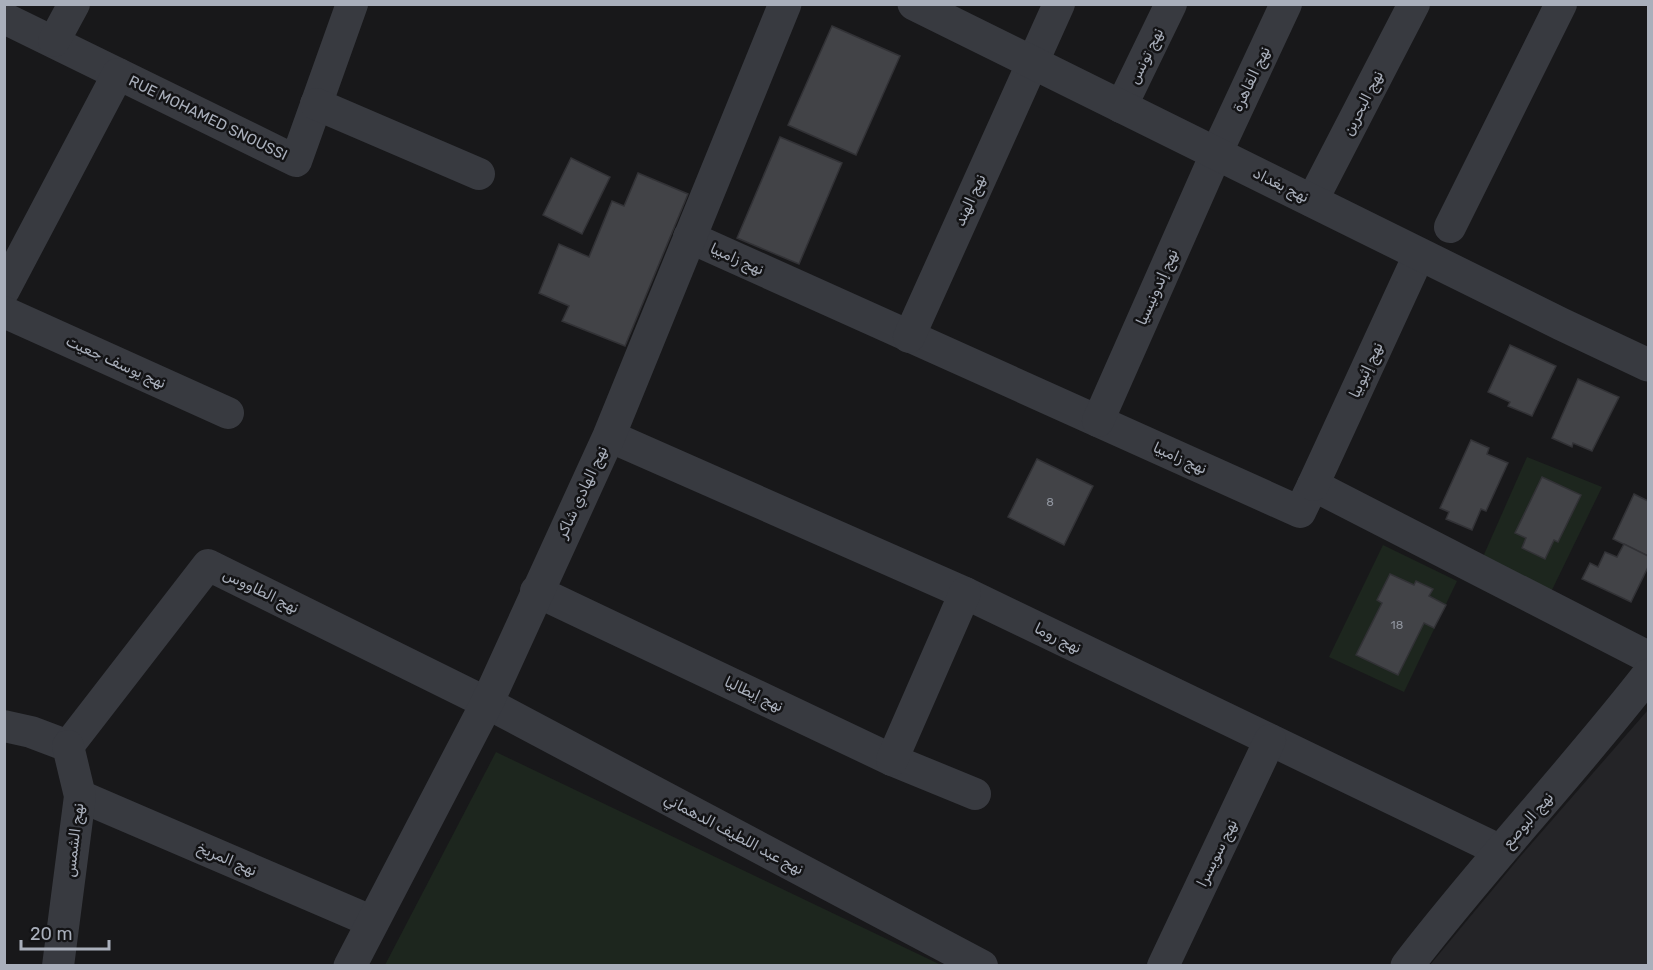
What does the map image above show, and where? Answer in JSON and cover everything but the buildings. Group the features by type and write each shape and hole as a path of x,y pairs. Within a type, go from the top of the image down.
{"street":[{"path":"54,41 74,4"},
{"name":"RUE MOHAMED SNOUSSI","path":"4,18 296,160 352,4"},
{"name":"نهج الهادي شاكر","path":"350,966 487,703 536,591 609,436 785,4"},
{"name":"نهج الهند","path":"909,337 1059,4"},
{"name":"نهج تونس","path":"1121,107 1171,4"},
{"name":"نهج القاهرة","path":"1216,154 1286,4"},
{"name":"نهج البحرين","path":"1312,201 1414,4"},
{"path":"1450,227 1561,4"},
{"name":"نهج بغداد","path":"933,9 1032,63 1419,255 1648,365"},
{"path":"4,290 118,74"},
{"path":"316,104 479,174"},
{"name":"نهج إندونيسيا","path":"1098,421 1216,154"},
{"name":"نهج زامبيا","path":"689,237 1300,512 1312,485"},
{"name":"نهج إثيوبيا","path":"1312,485 1419,255"},
{"name":"نهج يوسف جعيت","path":"4,312 228,413"},
{"name":"نهج روما","path":"609,436 965,593 1501,851"},
{"path":"1312,485 1648,657"},
{"name":"نهج الطاووس","path":"68,746 208,565 487,703"},
{"name":"نهج إيطاليا","path":"536,591 892,760 975,794"},
{"path":"892,760 965,593"},
{"name":"نهج البوصع","path":"1407,966 1461,895 1612,722 1648,675"},
{"name":"نهج عبد اللطيف الدهماني","path":"487,703 982,966"},
{"path":"4,726 31,732 68,746"},
{"name":"نهج سويسرا","path":"1163,966 1270,740"},
{"name":"نهج الشمس","path":"58,966 80,796 68,746"},
{"name":"نهج المريخ","path":"80,796 373,922"}],"shaded area":[{"path":"1527,457 1602,487 1551,592 1482,559"},
{"path":"1383,545 1457,581 1404,692 1329,657"},
{"path":"1648,710 1648,965 1430,965 1519,858"},
{"path":"496,752 941,965 385,965"}]}
